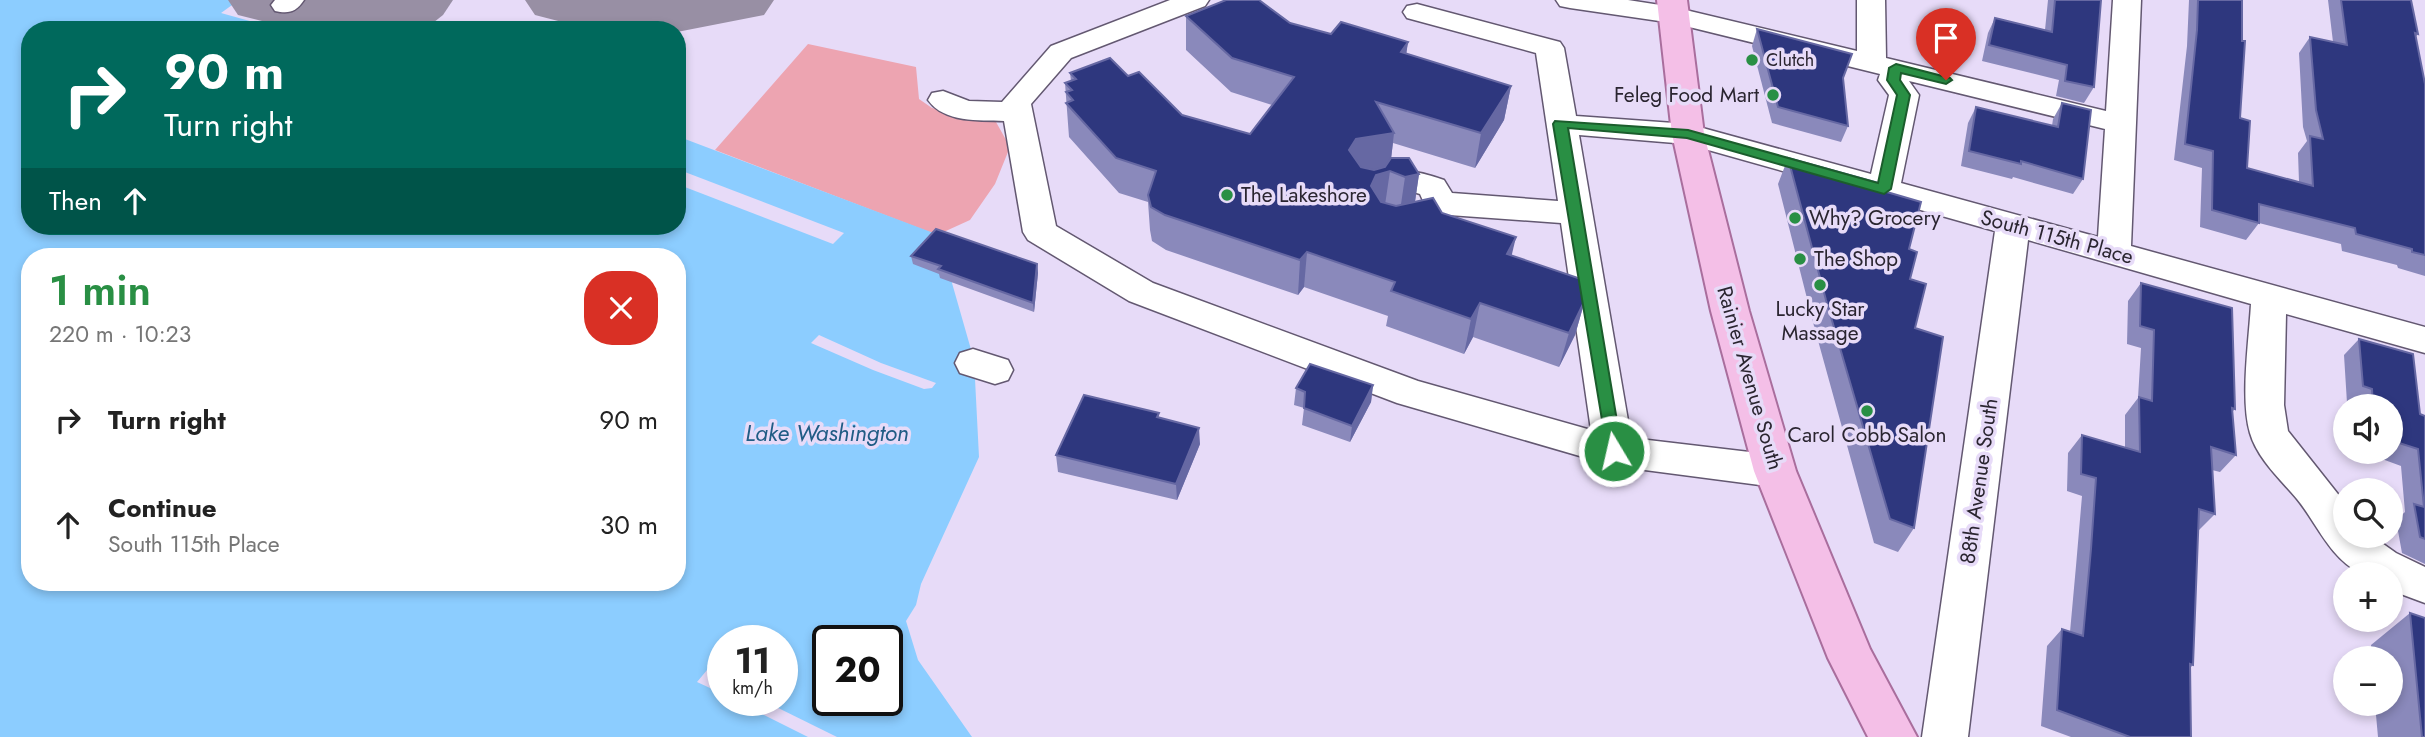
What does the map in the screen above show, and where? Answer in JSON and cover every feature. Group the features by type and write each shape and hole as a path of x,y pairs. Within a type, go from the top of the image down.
{"main road":[{"name":"Rainier Avenue South","path":"1673,8 1688,134 1730,311 1775,471 1851,658 1893,737"}],"street":[{"path":"1195,0 1122,13 1060,51 1016,103 1040,232 1141,292 1410,393 1614,451 1775,471"},
{"path":"1570,0 1673,8 1883,65 2122,124"},
{"path":"1871,0 1883,65 1904,95 1884,189"},
{"path":"2114,253 2127,0"},
{"path":"1418,12 1550,48 1614,451"},
{"path":"943,100 963,110 1018,112"},
{"name":"South 115th Place","path":"1560,124 1688,134 2425,340"},
{"path":"1378,205 1391,227 1430,219 1440,203"},
{"name":"88th Avenue South","path":"1945,737 2013,225"},
{"path":"2269,296 2265,405 2269,434 2274,445 2333,518"},
{"path":"2355,548 2372,560 2425,585"}],"lane":[{"path":"1440,203 1576,213"}],"shaded area":[{"path":"808,44 916,67 919,99 932,108 996,122 1010,147 995,184 970,220 937,235 715,150"}],"water":[{"name":"Lake Washington","path":"0,0 239,0 221,13 250,21 21,21 21,235 686,235 686,139 968,246 952,283 972,353 976,356 964,375 975,379 979,457 921,584 916,605 906,621 918,660 972,737 0,737"}],"pier":[{"path":"686,172 844,233 833,244 686,187"},
{"path":"819,335 881,363 936,383 932,388 924,389 873,370 811,343"},
{"path":"707,670 707,687 697,682"},
{"path":"766,716 794,716 837,737 808,737"}],"building":[{"name":"The Lakeshore","path":"1226,0 1259,0 1290,23 1331,34 1341,22 1408,42 1401,52 1511,86 1481,133 1376,102 1394,133 1356,139 1349,150 1361,167 1374,170 1385,167 1391,158 1409,158 1419,174 1405,177 1390,171 1376,175 1371,186 1381,202 1396,206 1433,198 1442,213 1516,237 1507,254 1581,279 1585,300 1569,333 1480,303 1471,319 1391,291 1395,282 1307,252 1300,260 1165,215 1151,207 1148,195 1156,171 1116,158 1066,103 1073,100 1066,92 1072,90 1065,83 1076,79 1070,73 1110,58 1128,76 1139,72 1182,115 1250,134 1294,77 1232,58 1186,16"},
{"path":"2055,0 2101,0 2094,87 2065,81 2067,65 1989,45 1995,18 2052,32"},
{"path":"2198,0 2242,0 2242,41 2245,41 2240,118 2250,121 2247,168 2313,186 2310,136 2323,139 2316,110 2310,37 2347,45 2341,0 2411,0 2425,84 2425,255 2356,234 2355,228 2259,204 2259,223 2212,210 2213,151 2185,144"},
{"path":"1757,29 1852,54 1843,78 1848,126 1778,107"},
{"path":"2062,103 2091,110 2083,179 2021,161 2021,164 1969,151 1976,107 2058,127"},
{"path":"1788,158 1882,184 1880,190 1921,202 1909,249 1917,252 1910,279 1926,284 1915,328 1943,337 1914,528 1890,519"},
{"path":"936,229 1037,264 1033,303 938,269 941,266 911,256"},
{"path":"2141,283 2232,308 2235,409 2232,408 2236,455 2211,447 2215,514 2199,509 2193,665 2190,664 2191,737 2130,737 2057,710 2062,629 2083,636 2091,549 2096,478 2081,474 2082,435 2140,452 2139,397 2152,401 2154,330 2140,326"},
{"path":"2359,339 2413,354 2420,414 2425,416 2425,539 2420,537 2414,504 2424,507 2418,449 2403,444 2403,394 2372,394 2372,389 2363,386"},
{"path":"1310,364 1373,385 1352,426 1304,408 1305,392 1296,388"},
{"path":"1084,395 1159,413 1157,417 1199,428 1176,484 1056,455"},
{"path":"2410,613 2425,618 2425,737 2422,737"}],"taxiway":[{"path":"264,0 354,21"},
{"path":"388,21 417,0"},
{"path":"561,0 626,12 673,11 738,0"}],"place":[{"name":"Clutch","path":"1752,60"},
{"name":"Feleg Food Mart","path":"1773,95"},
{"name":"The Lakeshore","path":"1227,195"},
{"name":"Why? Grocery","path":"1795,218"},
{"name":"The Shop","path":"1800,259"},
{"name":"Lucky Star Massage","path":"1820,285"},
{"name":"Carol Cobb Salon","path":"1867,411"}],"route":[{"path":"1614,451 1560,124 1688,134 1884,189 1904,95 1893,80 1896,68 1946,80"}]}
